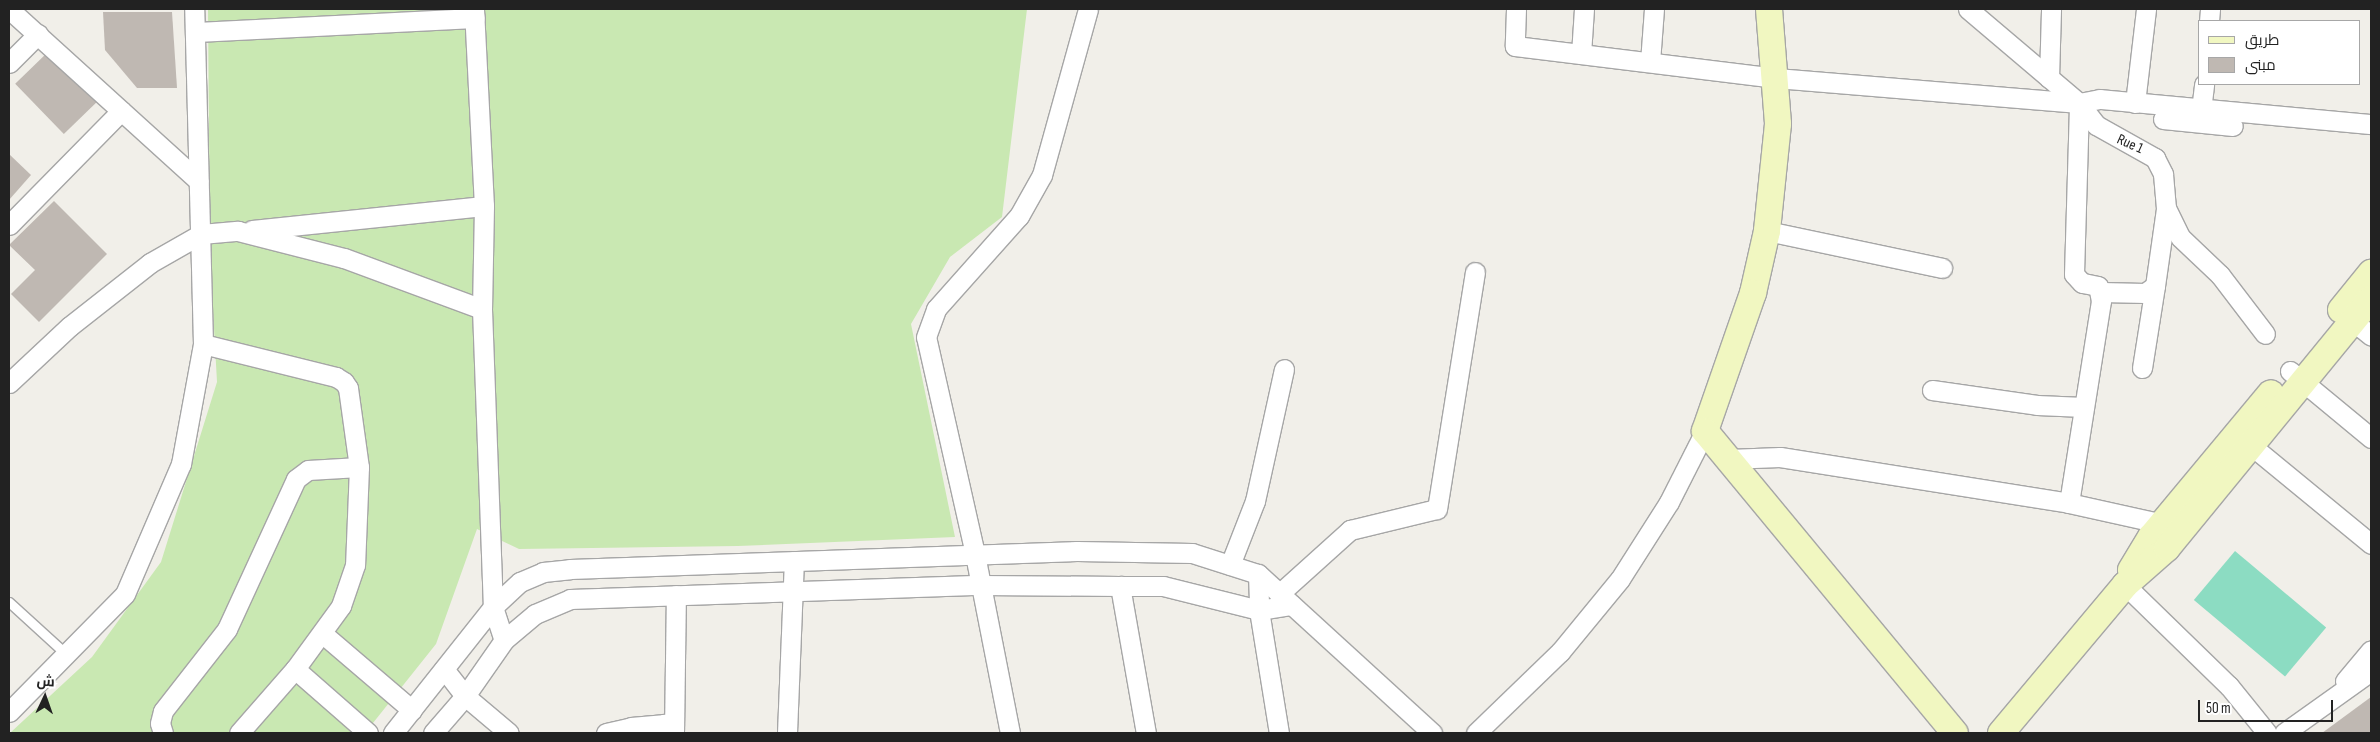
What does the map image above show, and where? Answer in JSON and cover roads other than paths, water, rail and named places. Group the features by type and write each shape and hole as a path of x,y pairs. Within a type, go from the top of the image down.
{"street":[{"path":"9,9 199,181"},
{"path":"9,712 126,594 181,464 203,344 194,9"},
{"path":"1010,733 976,554 928,359 926,337 928,323 936,308 1019,216 1042,175 1088,9"},
{"path":"1516,9 1515,46 1776,78 2079,103 2097,111 2199,123 2371,136"},
{"path":"1581,54 1584,9"},
{"path":"1650,62 1654,9"},
{"path":"1476,733 1560,652 1620,579 1669,502 1704,431 1753,293 1767,231 1778,124 1776,78 1769,9"},
{"name":"Rue 1","path":"1968,9 2079,103 2096,125 2108,134 2140,147 2154,158 2162,174 2166,208 2180,237 2220,275 2265,334"},
{"path":"2049,78 2051,9"},
{"path":"2136,103 2146,9"},
{"path":"196,32 474,13 484,206 482,309 493,607 504,640"},
{"path":"9,63 38,34"},
{"path":"2201,110 2204,85"},
{"path":"2079,103 2093,99 2371,124"},
{"path":"2069,503 2101,292 2098,286 2076,280 2074,274 2079,103"},
{"path":"9,225 121,111"},
{"path":"12,375 150,263 201,234 484,206"},
{"path":"2142,368 2166,208"},
{"path":"238,231 344,258 482,309"},
{"path":"1767,231 1942,268"},
{"path":"433,733 465,696 504,640 535,614 570,599 981,585 1163,586 1259,610 1286,599 1350,530 1437,509 1475,272"},
{"path":"2355,322 2371,273"},
{"path":"2101,292 2146,293 2155,286"},
{"path":"2001,733 2125,585 2154,561 2173,526 2297,376 2355,322 2371,299"},
{"path":"203,344 336,377 344,382 348,388 358,467 355,565 341,606 323,634 239,733"},
{"path":"1230,565 1255,501 1284,369"},
{"path":"2297,376 2371,438"},
{"path":"1932,390 2037,405 2084,407"},
{"path":"1704,431 1955,733"},
{"path":"2244,440 2371,544"},
{"path":"1728,459 1780,457 2069,503 2173,526"},
{"path":"163,733 160,722 163,711 227,629 296,479 308,470 358,467"},
{"path":"393,733 493,607 520,582 542,572 976,554 1151,551 1192,553 1258,574 1432,733"},
{"path":"787,733 794,561"},
{"path":"1258,574 1259,610 1279,733"},
{"path":"2125,585 2229,686 2267,733"},
{"path":"1120,586 1146,733"},
{"path":"606,733 631,726 674,728 676,595"},
{"path":"323,634 412,710"},
{"path":"2320,710 2371,650"},
{"path":"294,669 368,733"},
{"path":"444,669 465,696 509,733"},
{"path":"2284,733 2320,710 2371,670"}],"lane":[{"path":"9,602 66,654"}]}
